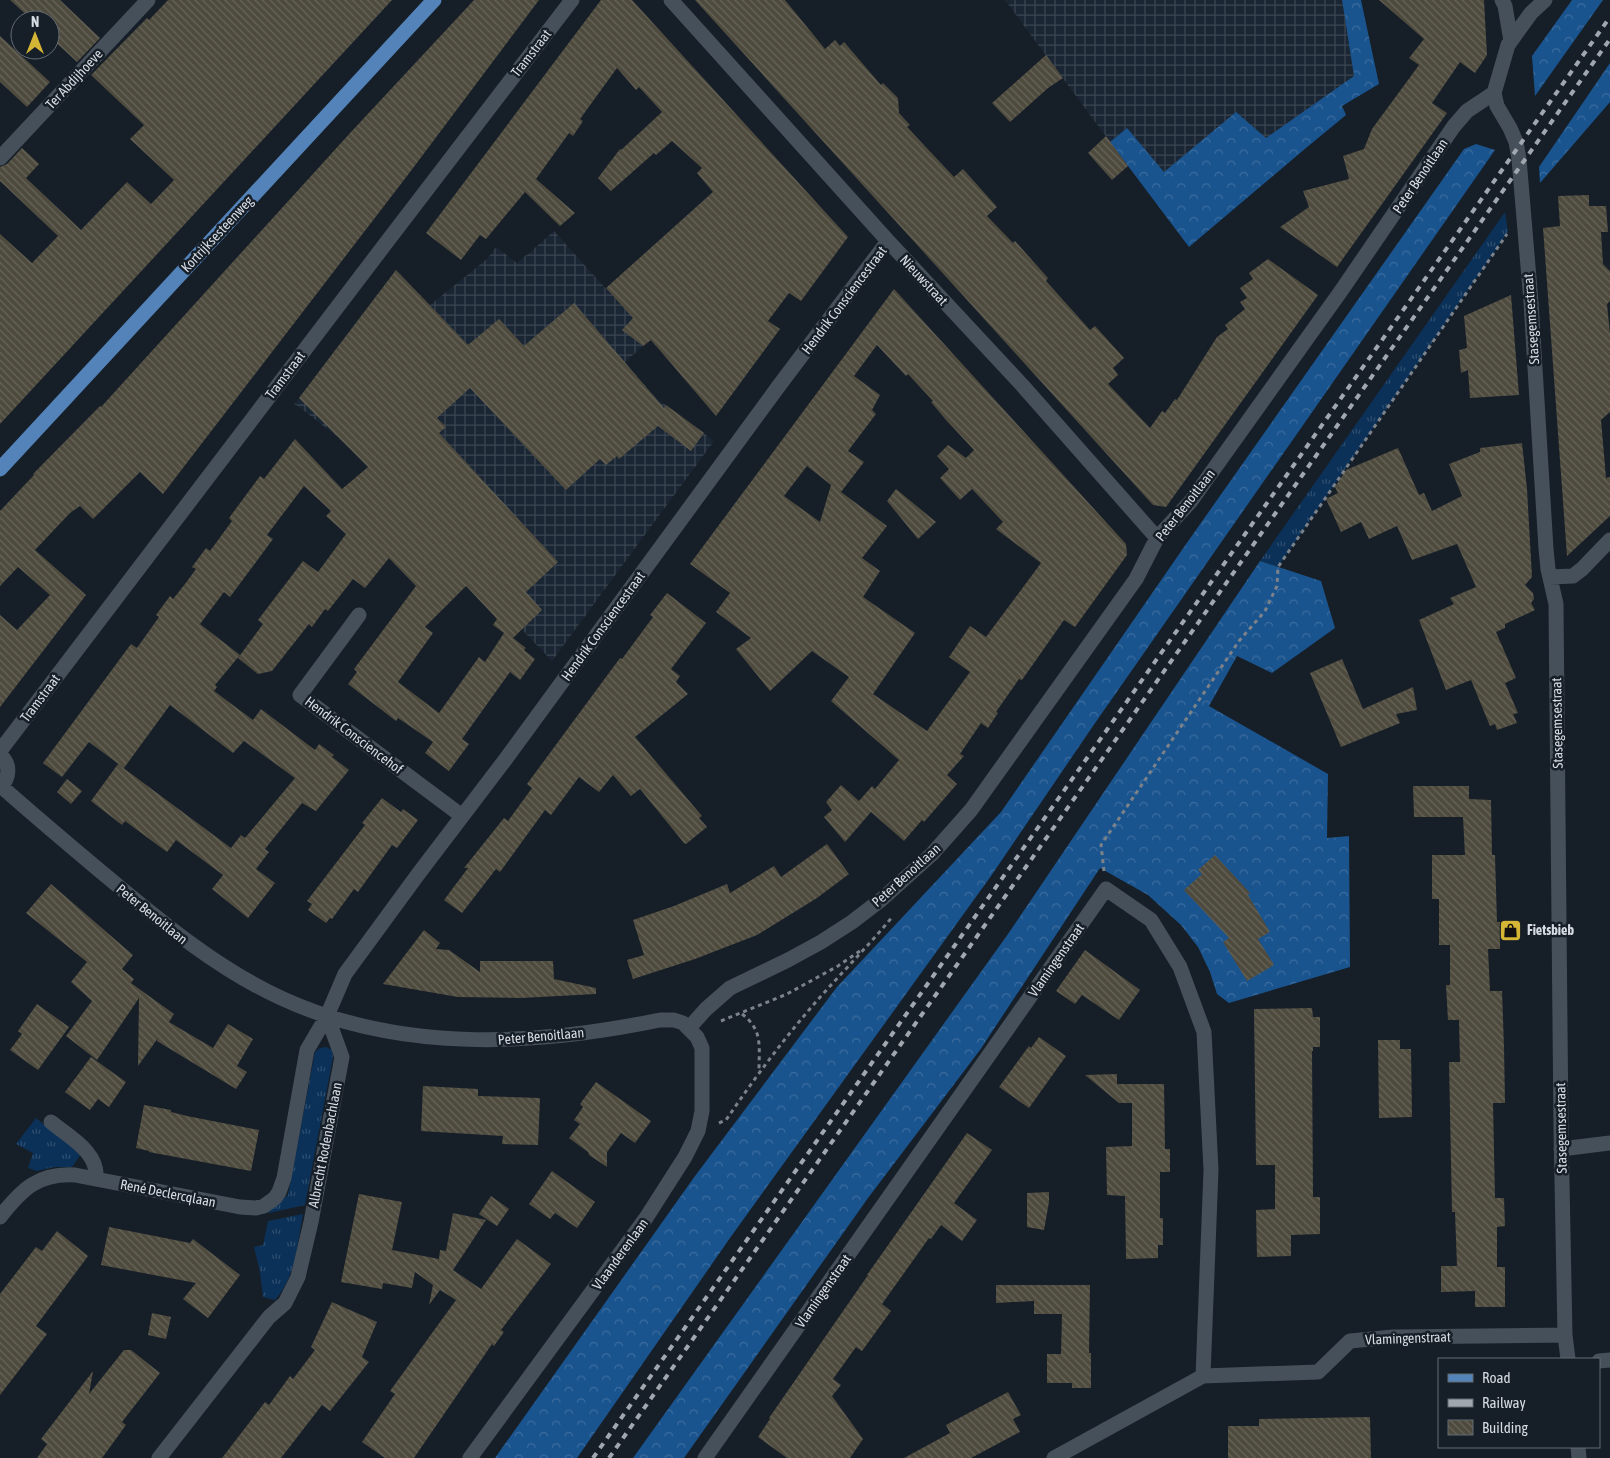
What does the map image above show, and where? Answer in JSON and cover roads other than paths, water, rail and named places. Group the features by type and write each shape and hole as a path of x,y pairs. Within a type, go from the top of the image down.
{"main road":[{"name":"Kortrijksesteenweg","path":"0,469 434,0"}],"street":[{"name":"Ter Abdijhoeve","path":"0,158 148,0"},
{"name":"Tramstraat","path":"0,753 572,0"},
{"name":"Nieuwstraat","path":"671,0 888,241 1022,385 1157,538"},
{"path":"1502,0 1505,6 1511,41"},
{"path":"1494,93 1508,45 1531,13 1545,0"},
{"name":"Peter Benoitlaan","path":"0,753 7,763 8,769 6,782 1,787 188,943 280,998 327,1016 384,1030 436,1038 489,1040 548,1038 660,1020 674,1020 683,1023 689,1028 706,1009 730,988 788,960 852,922 882,899 932,854 971,810 1136,578 1157,538 1191,500 1340,291 1454,126 1467,111 1494,93"},
{"name":"Stasegemsestraat","path":"1494,93 1497,106 1516,142 1523,214 1546,549 1556,604 1561,1149 1565,1335 1568,1358"},
{"name":"Hendrik Consciencestraat","path":"327,1016 345,974 888,241"},
{"path":"1550,577 1574,576 1610,542"},
{"name":"Hendrik Consciencehof","path":"359,616 300,695 462,816"},
{"name":"Vlamingenstraat","path":"705,1458 1106,889 1151,920 1180,967 1204,1032 1211,1170 1203,1376"},
{"name":"René Declercqlaan","path":"0,1217 19,1193 41,1179 66,1174 240,1207 256,1208 264,1206 275,1198 284,1178 308,1050 327,1016"},
{"name":"Albrecht Rodenbachlaan","path":"160,1458 269,1317 285,1303 298,1277 311,1222 342,1057 327,1016"},
{"name":"Vlaanderenlaan","path":"470,1458 646,1218 685,1157 698,1131 702,1111 702,1048 697,1037 689,1028"},
{"path":"51,1122 92,1157 97,1172 96,1179"},
{"path":"1561,1149 1610,1144"},
{"name":"Vlamingenstraat","path":"1054,1458 1203,1376 1318,1372 1350,1341 1392,1337 1565,1335"}],"railway":[{"path":"593,1458 1610,17"},
{"path":"609,1458 1610,39"}],"place":[{"name":"Fietsbieb","path":"1511,930"}]}
